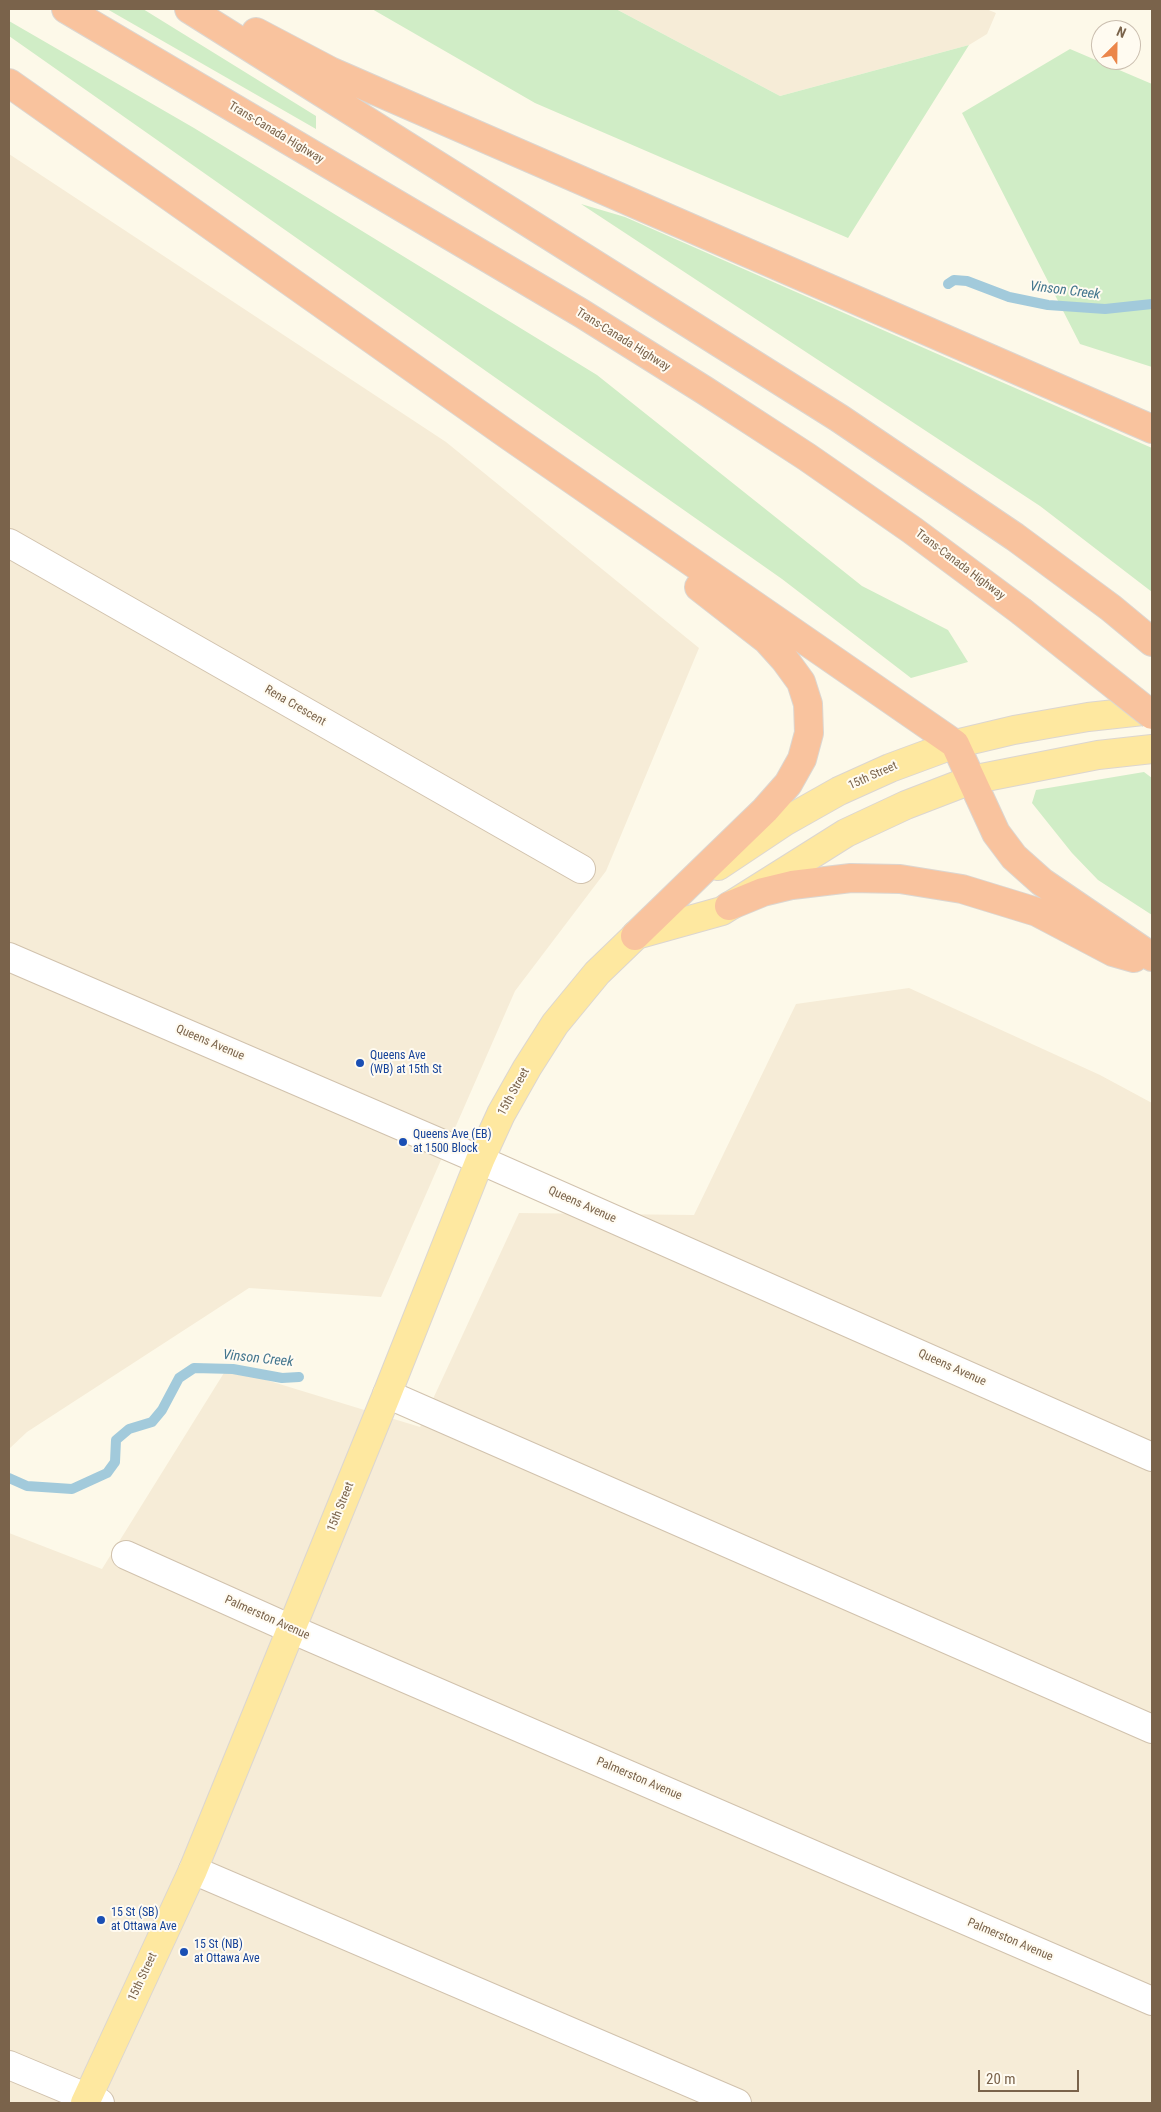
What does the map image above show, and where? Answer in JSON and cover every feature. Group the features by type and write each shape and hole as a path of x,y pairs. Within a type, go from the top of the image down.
{"highway":[{"name":"Trans-Canada Highway","path":"66,9 580,313 704,390 896,518 1021,611 1152,715"},
{"path":"189,9 830,413 1015,537 1111,608 1152,642"},
{"path":"216,9 330,71 457,125 796,276 1152,429"},
{"path":"9,82 508,435 955,744 996,833 1014,857 1042,882 1152,957"},
{"path":"508,435 767,640 786,660 801,682 808,704 809,733 802,759 788,784 765,810 634,936"},
{"path":"729,906 763,892 792,885 851,878 900,879 962,889 1037,912 1113,952 1152,964"}],"main road":[{"name":"15th Street","path":"90,2101 193,1870 480,1160 505,1106 554,1024 597,973 634,936 683,894 732,856 784,822 839,792 890,768 955,744 1014,730 1088,717 1152,710"},
{"name":"15th Street","path":"634,936 722,911 846,833 906,805 971,780 1098,755 1152,749"}],"street":[{"name":"Rena Crescent","path":"9,543 581,869"},
{"name":"Queens Avenue","path":"9,957 480,1160 1152,1457"},
{"path":"387,1394 1152,1729"},
{"name":"Palmerston Avenue","path":"126,1555 291,1629 1152,2001"},
{"path":"193,1870 736,2103"},
{"path":"9,2064 90,2101"}],"shaded area":[{"path":"616,9 986,9 996,13 987,34 969,45 780,96"},
{"path":"9,154 446,442 699,648 606,871 515,991 381,1297 249,1288 27,1432 9,1449"},
{"path":"909,988 1100,1075 1152,1103 1152,2103 9,2103 9,1533 102,1569 227,1368 420,1427 519,1213 694,1215 796,1004"}],"green space":[{"path":"107,9 143,9 316,116 316,129"},
{"path":"372,9 616,9 780,96 969,45 848,238 535,103"},
{"path":"9,21 194,128 597,375 862,586 948,630 968,662 911,678 782,579 9,36"},
{"path":"1070,49 1091,58 1091,70 1119,70 1152,84 1152,367 1080,344 962,113"},
{"path":"581,204 625,217 1152,448 1152,592 1040,506"},
{"path":"1144,772 1152,778 1152,915 1098,880 1072,853 1032,803 1036,790"}],"waterway":[{"name":"Vinson Creek","path":"948,284 954,280 967,281 1009,297 1048,305 1105,309 1152,304"},
{"name":"Vinson Creek","path":"9,1478 27,1486 72,1489 107,1473 115,1462 116,1440 129,1429 152,1422 162,1410 179,1378 194,1368 233,1369 282,1378 299,1377"}],"place":[{"name":"Queens Ave (WB) at 15th St","path":"360,1063"},
{"name":"Queens Ave (EB) at 1500 Block","path":"403,1142"},
{"name":"15 St (SB) at Ottawa Ave","path":"101,1920"},
{"name":"15 St (NB) at Ottawa Ave","path":"184,1952"}]}
